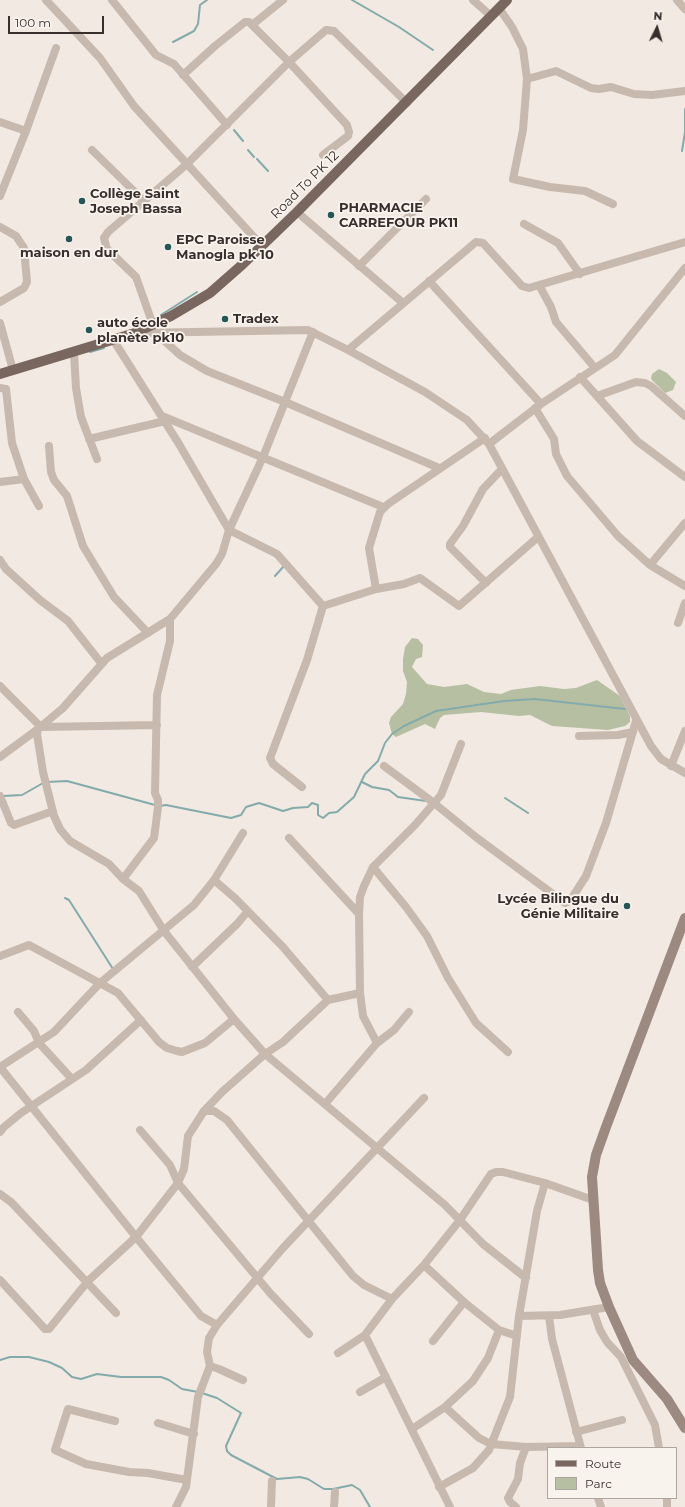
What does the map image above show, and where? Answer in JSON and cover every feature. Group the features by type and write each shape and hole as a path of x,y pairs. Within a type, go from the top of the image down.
{"main road":[{"name":"Road To PK 12","path":"0,374 114,341 136,333 155,329 210,293 297,212 407,103 507,0"},
{"path":"685,918 596,1155 592,1177 600,1283 633,1360 667,1399 685,1428"}],"street":[{"path":"47,0 100,58 134,106 262,246"},
{"path":"252,25 283,0"},
{"path":"473,0 491,16"},
{"path":"116,1 156,55 174,64 227,125"},
{"path":"499,8 512,27 523,49 527,79 523,130 513,179 550,187 588,192 613,204"},
{"path":"183,75 245,22 252,25 290,62 349,128 348,136 323,155"},
{"path":"407,103 334,31 326,30 290,62 187,164 143,200 108,232 104,238 107,249 136,277 155,329 180,355 207,372 285,402 439,468"},
{"path":"0,196 26,131 56,48"},
{"path":"527,79 556,71 591,88 599,89 611,87 634,94 652,95 685,91"},
{"path":"0,122 26,131"},
{"path":"92,150 143,200"},
{"path":"359,266 426,199"},
{"path":"297,212 403,304"},
{"path":"524,224 558,243 580,274"},
{"path":"0,227 16,236 24,248 27,282 24,288 0,302"},
{"path":"348,350 429,281 479,242 483,243 522,286 529,288 685,242"},
{"path":"376,590 369,548 371,535 383,507 439,468 487,441 580,377 615,355 685,268"},
{"path":"429,281 538,406 554,439 556,454 567,476 618,536 650,565 685,586"},
{"path":"539,286 551,307 556,322 594,368"},
{"path":"0,323 13,370"},
{"path":"155,329 303,330 313,332 451,408 467,420 487,441 636,721 655,753 672,766 685,772"},
{"path":"0,757 63,708 101,663 113,653 170,619 216,564 222,554 228,530 263,457 313,332"},
{"path":"114,341 163,419 228,530 277,554 323,606"},
{"path":"74,352 76,388 81,417 97,459"},
{"path":"580,377 637,441 685,477"},
{"path":"598,396 636,382 645,383 651,386 685,416"},
{"path":"0,388 6,389 12,443 24,479 39,506"},
{"path":"89,439 163,419 263,457 383,507"},
{"path":"49,446 51,472 54,480 67,496 83,546 114,597 148,633"},
{"path":"486,583 450,548 450,544 463,526 483,489 502,468"},
{"path":"0,482 24,479"},
{"path":"650,565 685,523"},
{"path":"323,606 376,590 404,584 420,578 459,606 538,537"},
{"path":"0,562 40,600 68,621 101,663"},
{"path":"678,623 685,603"},
{"path":"302,787 273,764 270,758 307,660 323,606"},
{"path":"122,879 154,838 158,807 158,800 155,793 158,695 170,641 170,619"},
{"path":"0,686 39,728 157,725"},
{"path":"384,766 560,901 570,901 589,869 606,823 636,721"},
{"path":"39,728 37,734 53,811 60,829 70,841 109,864 122,879 139,891 164,931 234,1019 265,1054 460,1220 483,1244 526,1278"},
{"path":"672,766 685,731"},
{"path":"578,736 618,735 633,732"},
{"path":"377,1043 363,1016 360,993 360,897 373,866 415,825 441,795 461,744"},
{"path":"0,796 12,824 53,811"},
{"path":"217,1326 201,1316 0,1067 54,1032 100,983 194,905 214,880 243,833"},
{"path":"289,838 359,914"},
{"path":"373,866 427,936 448,978 476,1023 508,1052"},
{"path":"214,880 248,911 283,947 328,1000"},
{"path":"192,967 238,924 248,911"},
{"path":"0,956 29,945 100,983 124,998 141,1020 167,1048 182,1052 205,1043 234,1019"},
{"path":"0,1280 47,1330 88,1281 136,1237 178,1183 184,1169 188,1136 204,1112 222,1092 265,1054 283,1042 328,1000 360,993"},
{"path":"18,1012 34,1032 39,1043 71,1078"},
{"path":"325,1104 377,1043 394,1030 409,1012"},
{"path":"0,1132 4,1126 71,1078 86,1070 141,1020"},
{"path":"176,1507 187,1480 198,1397 203,1387 207,1370 210,1366 208,1345 209,1338 217,1326 308,1221 424,1098"},
{"path":"204,1112 214,1111 227,1120 353,1276 364,1285 392,1299"},
{"path":"140,1130 170,1165 178,1183 259,1277 270,1293 309,1334"},
{"path":"338,1353 365,1335 392,1299 424,1265 460,1220 491,1174 503,1172 545,1183 593,1200"},
{"path":"439,1487 473,1468 489,1450 510,1397 519,1316 537,1212 545,1183"},
{"path":"0,1194 12,1202 88,1281 116,1313"},
{"path":"424,1265 464,1302 499,1330 517,1336"},
{"path":"433,1341 464,1302"},
{"path":"519,1316 549,1316 609,1307"},
{"path":"593,1310 600,1330 607,1342 621,1357 655,1425 659,1447"},
{"path":"445,1407 479,1438 491,1444 526,1447 580,1447 552,1339 549,1316"},
{"path":"412,1429 445,1407 473,1381 488,1358 499,1330"},
{"path":"365,1335 412,1429 446,1505"},
{"path":"210,1366 220,1368 243,1380"},
{"path":"360,1392 386,1377"},
{"path":"114,1420 68,1409 55,1450 86,1464 187,1480"},
{"path":"576,1432 622,1420"},
{"path":"158,1423 194,1434"},
{"path":"516,1507 508,1498 518,1479 520,1463 526,1447"},
{"path":"271,1507 272,1481"},
{"path":"334,1507 335,1492"}],"green space":[{"path":"659,369 667,373 676,382 673,390 665,393 651,379 652,374"},
{"path":"412,638 418,639 423,645 422,657 416,659 412,667 427,684 444,687 467,684 484,692 501,694 511,690 540,686 564,689 576,688 597,680 620,696 630,716 630,722 625,726 608,730 552,726 530,715 519,716 481,712 444,715 440,718 435,729 425,724 396,737 392,734 389,723 391,717 403,704 406,694 407,682 403,671 403,659 405,647"}],"waterway":[{"path":"173,42 194,31 198,24 200,5 207,0"},
{"path":"352,0 399,27 433,50"},
{"path":"682,151 685,132 685,109"},
{"path":"234,130 243,141"},
{"path":"248,150 254,157"},
{"path":"257,159 268,171"},
{"path":"161,315 197,292"},
{"path":"90,352 104,348"},
{"path":"275,576 284,566"},
{"path":"160,806 166,805 231,818 241,815 246,807 259,803 283,811 293,808 308,807 312,803 318,805 318,815 323,818 329,813 337,812 354,797 365,774 378,761 385,743 392,734 404,726 436,711 504,701 535,699 625,709"},
{"path":"47,782 67,781 155,805"},
{"path":"362,782 372,787 389,790 398,797 426,801"},
{"path":"3,796 22,795 43,783"},
{"path":"505,798 528,813"},
{"path":"65,898 69,900 113,969"},
{"path":"0,1360 10,1357 29,1357 49,1362 62,1368 72,1377 81,1379 97,1374 121,1377 161,1377 169,1380 182,1389 198,1392"},
{"path":"202,1393 217,1398 241,1413 226,1446 227,1451 231,1455 277,1479 300,1477 308,1479 324,1489 333,1489 352,1485 360,1490 370,1507"}],"place":[{"name":"Collège Saint Joseph Bassa","path":"82,201"},
{"name":"PHARMACIE CARREFOUR PK11","path":"331,215"},
{"name":"maison en dur","path":"69,239"},
{"name":"EPC Paroisse Manogla pk 10","path":"168,247"},
{"name":"Tradex","path":"225,319"},
{"name":"auto école planète pk10","path":"89,330"},
{"name":"Lycée Bilingue du Génie Militaire","path":"627,906"}]}
